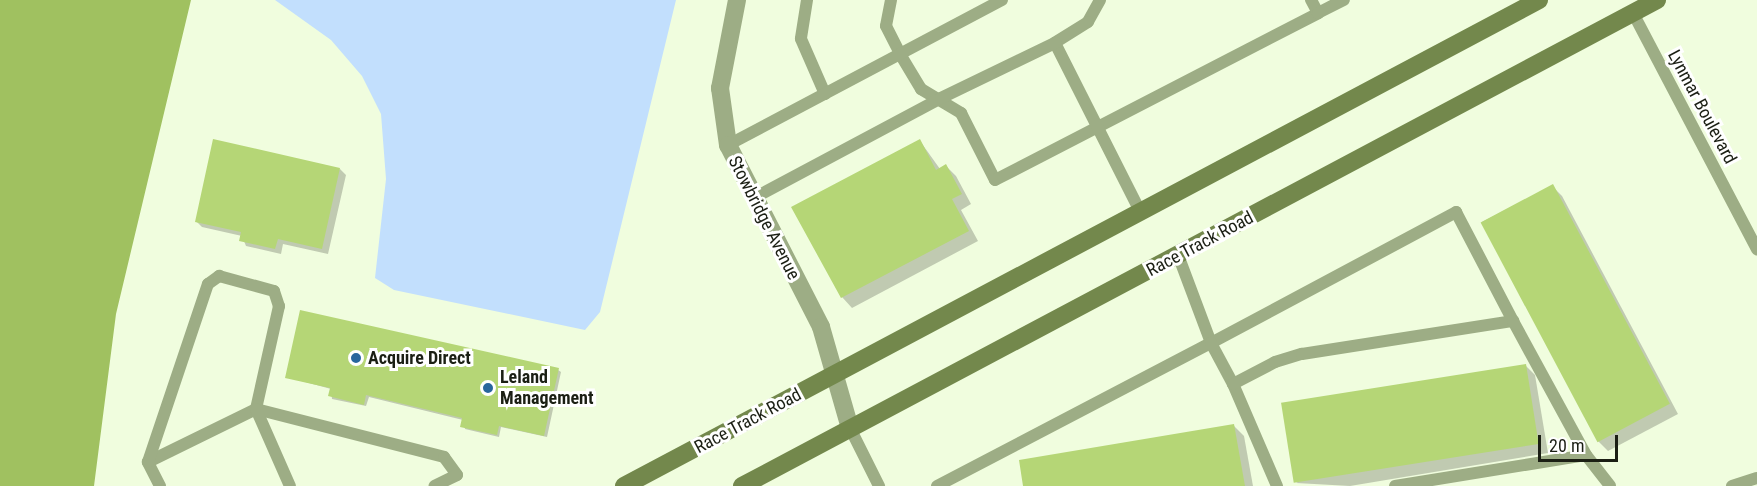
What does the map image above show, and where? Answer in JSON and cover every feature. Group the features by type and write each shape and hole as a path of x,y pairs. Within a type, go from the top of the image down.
{"main road":[{"name":"Race Track Road","path":"624,486 1539,0"},
{"name":"Race Track Road","path":"742,486 1178,255 1629,7 1658,0"}],"street":[{"name":"Stowbridge Avenue","path":"737,0 720,88 728,145 752,199 821,327 850,428"}],"lane":[{"path":"807,0 801,39 825,94"},
{"path":"891,0 886,26 900,54 921,89 941,98 961,113 995,180 1344,0"},
{"path":"728,145 1002,0"},
{"path":"752,199 941,98 1055,43 1088,22 1100,0"},
{"path":"1311,0 1318,13"},
{"name":"Lynmar Boulevard","path":"1629,7 1757,249"},
{"path":"1055,43 1140,211"},
{"path":"937,486 1456,212 1586,455 1610,486"},
{"path":"1178,255 1211,343 1233,384 1277,486"},
{"path":"160,486 148,462 208,284 219,276 274,291 279,306 256,409 290,486"},
{"path":"1233,384 1275,362 1302,354 1513,321"},
{"path":"148,462 256,409 444,457 457,475 434,486"},
{"path":"850,428 879,486"},
{"path":"1395,486 1586,455"},
{"path":"1732,486 1757,478"}],"green space":[{"path":"0,0 191,0 116,314 94,486 0,486"}],"water":[{"path":"275,0 676,0 600,312 585,330 394,290 375,278 386,179 381,114 362,76 331,40"}],"building":[{"path":"213,139 340,168 322,249 278,239 275,249 239,241 241,232 195,222"},
{"path":"920,139 936,170 946,164 962,194 952,199 969,231 841,298 791,207"},
{"path":"1553,184 1670,404 1597,442 1481,222"},
{"path":"300,310 559,368 544,436 499,426 497,435 460,427 462,418 366,395 364,405 328,396 330,388 285,378"},
{"path":"1526,364 1539,444 1294,483 1281,403"},
{"path":"1234,424 1245,486 1023,486 1019,460"}],"place":[{"name":"Acquire Direct","path":"356,358"},
{"name":"Leland Management","path":"488,388"}]}
